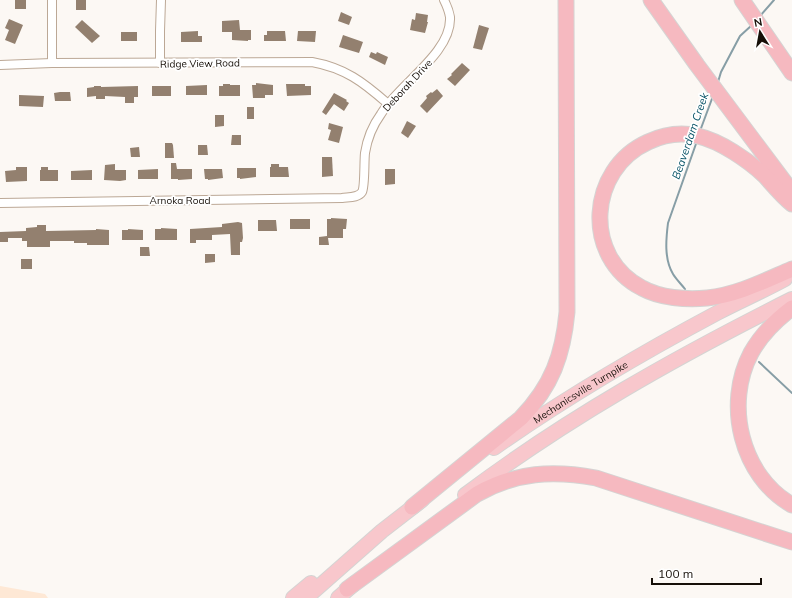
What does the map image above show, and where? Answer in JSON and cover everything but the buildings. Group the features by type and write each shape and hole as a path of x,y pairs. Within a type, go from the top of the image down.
{"highway":[{"path":"412,507 522,418 550,379 562,348 567,312 566,0"},
{"path":"651,0 731,112 792,192"},
{"path":"742,0 792,73"},
{"path":"792,204 753,167 718,144 704,138 689,135 665,136 641,145 631,152 616,167 604,188 599,212 601,235 609,254 624,275 641,288 648,291 675,297 698,298 721,296 738,292 765,282 792,269"},
{"name":"Mechanicsville Turnpike","path":"382,530 453,476 571,397 685,330 792,276"},
{"name":"Mechanicsville Turnpike","path":"343,594 387,555 430,521 512,461 557,431 616,394 694,349 792,299"},
{"path":"792,308 770,327 751,354 741,382 739,407 742,436 748,455 755,468 771,489 792,504"},
{"path":"343,594 477,494 508,480 539,474 577,475 596,478 792,542"},
{"path":"293,598 382,530"},
{"path":"306,598 382,530"}],"street":[{"path":"52,0 52,63"},
{"path":"160,63 162,0"},
{"name":"Deborah Drive","path":"360,195 363,188 363,170 366,146 380,115 388,103 436,53 446,38 450,18 444,0"},
{"name":"Ridge View Road","path":"0,65 52,63 312,62 338,69 352,76 365,84 388,103"},
{"name":"Arnoka Road","path":"0,203 111,200 342,198 360,195"}],"shaded area":[{"path":"0,586 45,594 48,598 0,598"}],"waterway":[{"name":"Beaverdam Creek","path":"760,16 774,0"},
{"name":"Beaverdam Creek","path":"718,82 721,72 740,36 752,25"},
{"name":"Beaverdam Creek","path":"700,131 713,96"},
{"name":"Beaverdam Creek","path":"685,289 674,276 668,262 666,249 668,223 697,141"},
{"name":"Beaverdam Creek","path":"759,362 792,393"}]}
